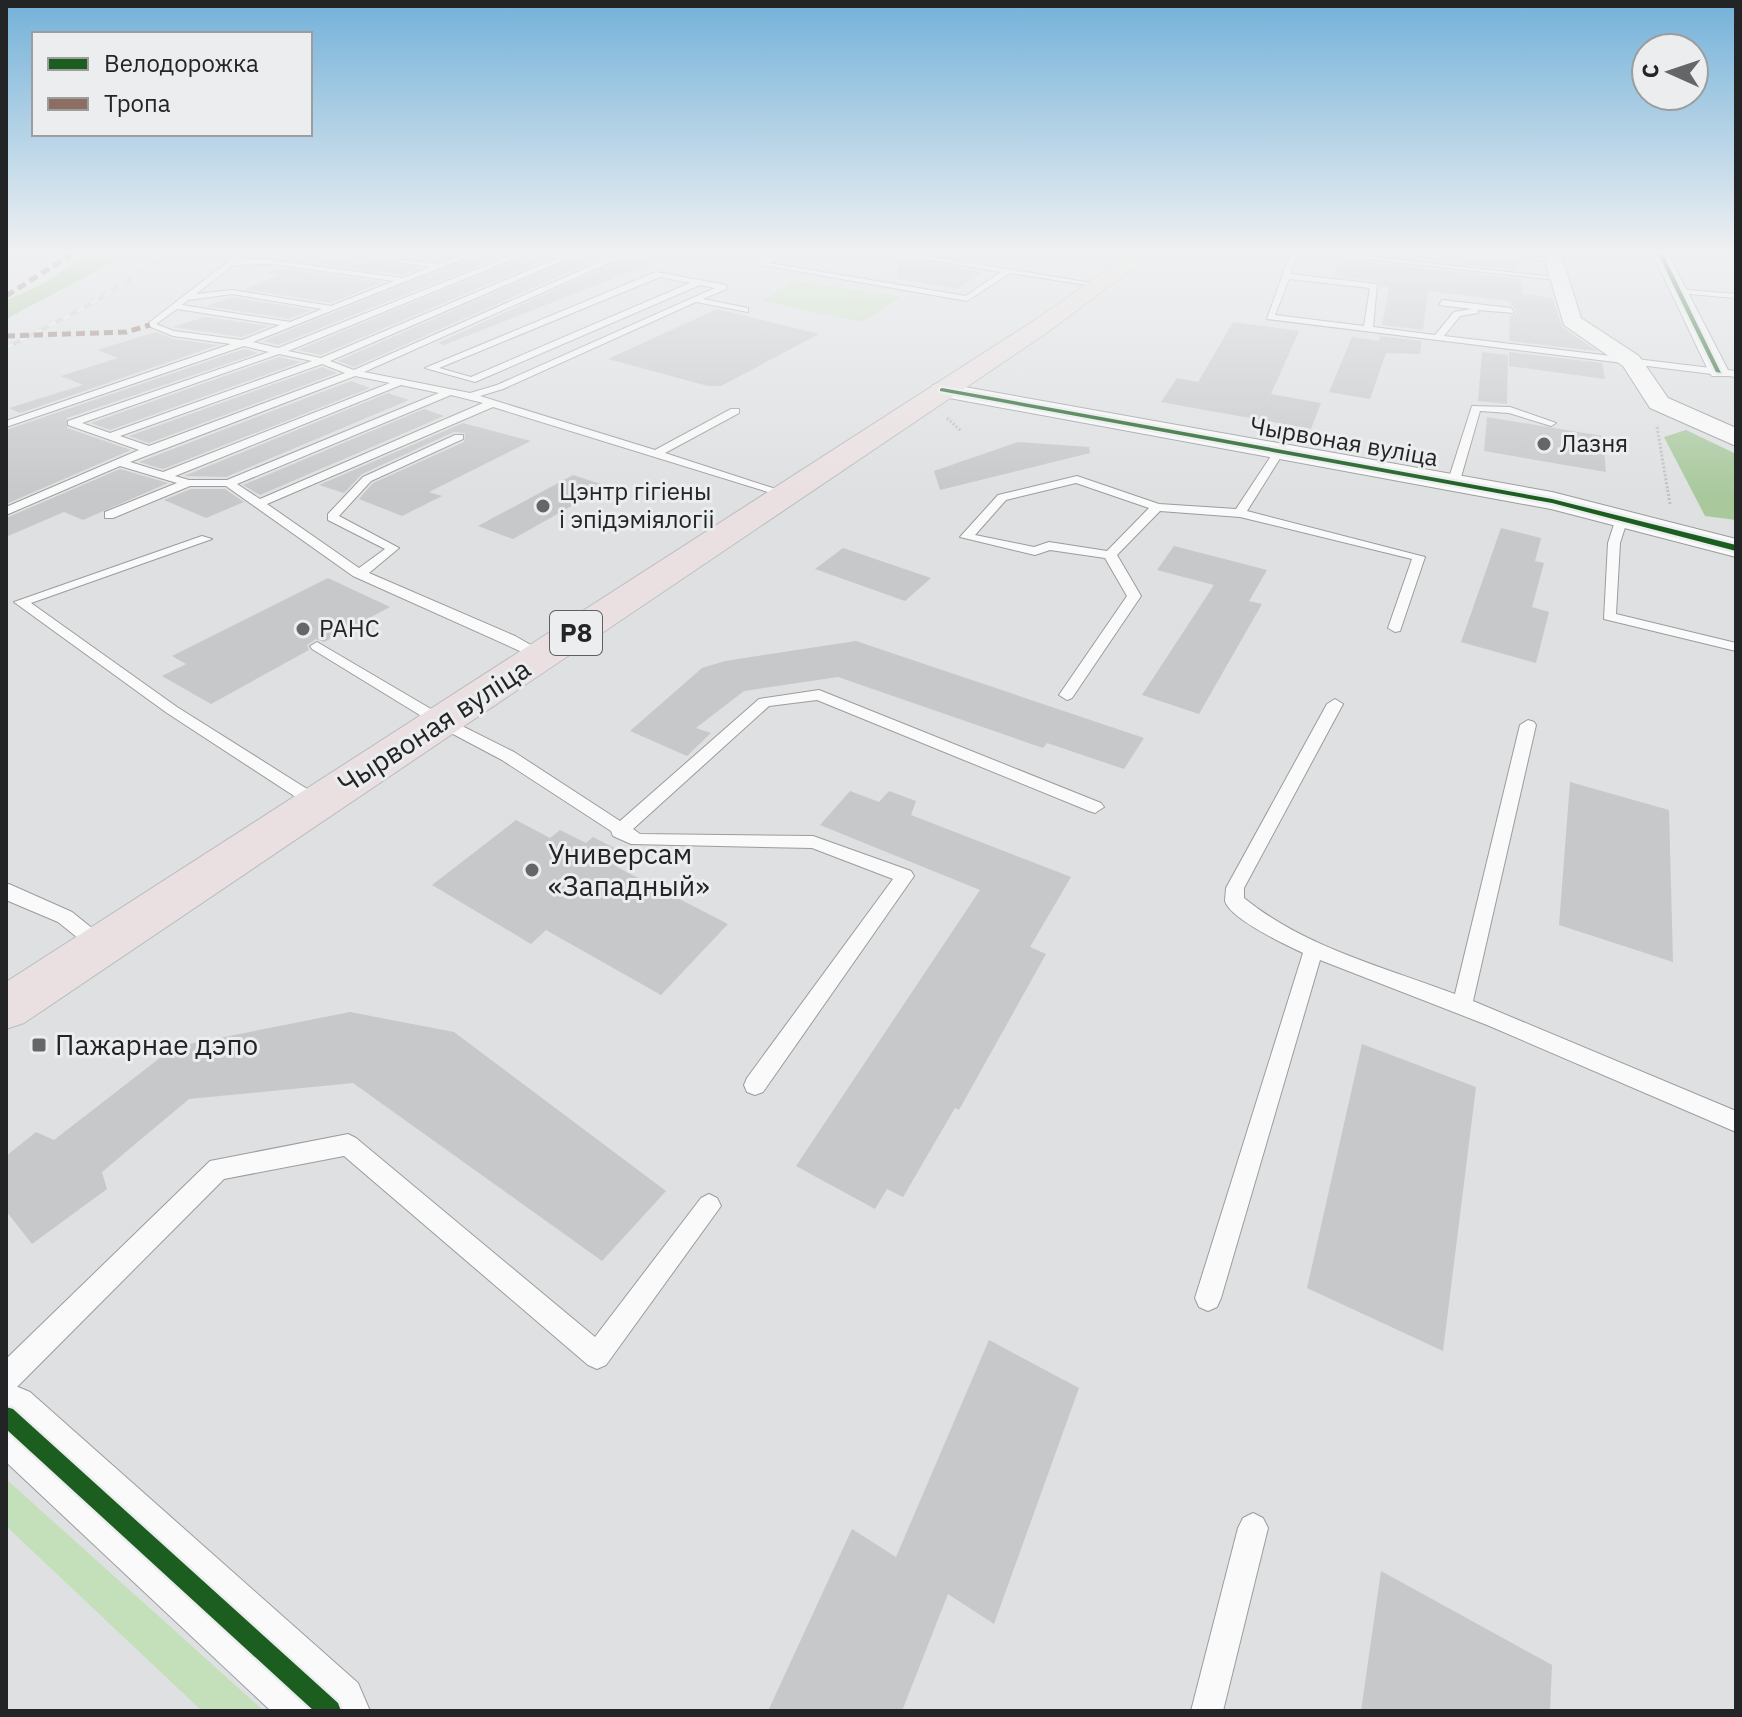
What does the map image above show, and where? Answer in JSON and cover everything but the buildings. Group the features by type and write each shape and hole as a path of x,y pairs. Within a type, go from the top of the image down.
{"main road":[{"name":"Чырвоная вуліца","path":"6,1008 1026,334"}],"street":[{"path":"1591,334 1631,361 1659,403 1736,438"},
{"path":"1704,334 1728,373"},
{"name":"Чырвоная вуліца","path":"942,390 1552,501 1736,548"},
{"path":"6,1416 330,1711"}],"lane":[{"path":"181,334 243,343 322,361 354,373 470,396 785,494"},
{"path":"6,424 265,334"},
{"path":"149,450 72,423 321,334"},
{"path":"111,436 322,361 385,334"},
{"path":"6,511 149,450 354,373 443,334"},
{"path":"513,334 430,368 472,380 578,334"},
{"path":"470,396 500,387 620,334"},
{"path":"1407,334 1728,373"},
{"path":"1437,338 1440,334"},
{"path":"422,386 447,373"},
{"path":"166,475 401,382"},
{"path":"120,463 188,483 229,483 450,392"},
{"path":"258,504 493,403"},
{"path":"1453,484 1476,408 1510,410 1551,423"},
{"path":"656,454 735,411"},
{"path":"358,573 370,568 393,548 332,517 367,479 459,437"},
{"path":"1240,513 1279,452"},
{"path":"1110,555 1049,546 1035,551 966,537 1002,497 1077,479 1157,507 1240,513 1419,557 1395,628"},
{"path":"109,515 188,483"},
{"path":"229,483 358,573 510,639 540,656"},
{"path":"1110,555 1157,507"},
{"path":"1622,518 1614,543 1609,616 1736,647"},
{"path":"206,539 21,602 172,710 317,803"},
{"path":"1067,695 1134,596 1110,555"},
{"path":"317,646 442,722 508,756 619,832 637,840 813,842 905,876 755,1085"},
{"path":"619,832 764,702 819,695 1095,807"},
{"path":"1335,704 1235,888 1234,901 1246,913 1314,948 1462,1006 1736,1122"},
{"path":"1462,1006 1528,725"},
{"path":"6,893 65,917 101,946"},
{"path":"1208,1298 1314,948"},
{"path":"6,1378 218,1169 348,1145 597,1356 709,1206"},
{"path":"1207,1711 1253,1528"}],"path":[{"path":"1657,425 1671,508"}],"green space":[{"path":"1686,430 1736,454 1736,520 1705,516 1664,437"},
{"path":"6,1479 264,1711 202,1711 6,1526"}],"railway":[{"path":"6,348 33,334"}],"marked path":[{"path":"6,336 62,334"}],"cycle path":[{"path":"1700,334 1719,372"},
{"path":"942,390 1552,501 1736,548"},
{"path":"6,1416 330,1711"}],"place":[{"name":"Лазня","path":"1544,444"},
{"name":"Цэнтр гігіены і эпідэміялогіі","path":"543,506"},
{"name":"РАНС","path":"303,629"},
{"name":"Универсам «Западный»","path":"532,870"},
{"name":"Пажарнае дэпо","path":"39,1045"}]}
